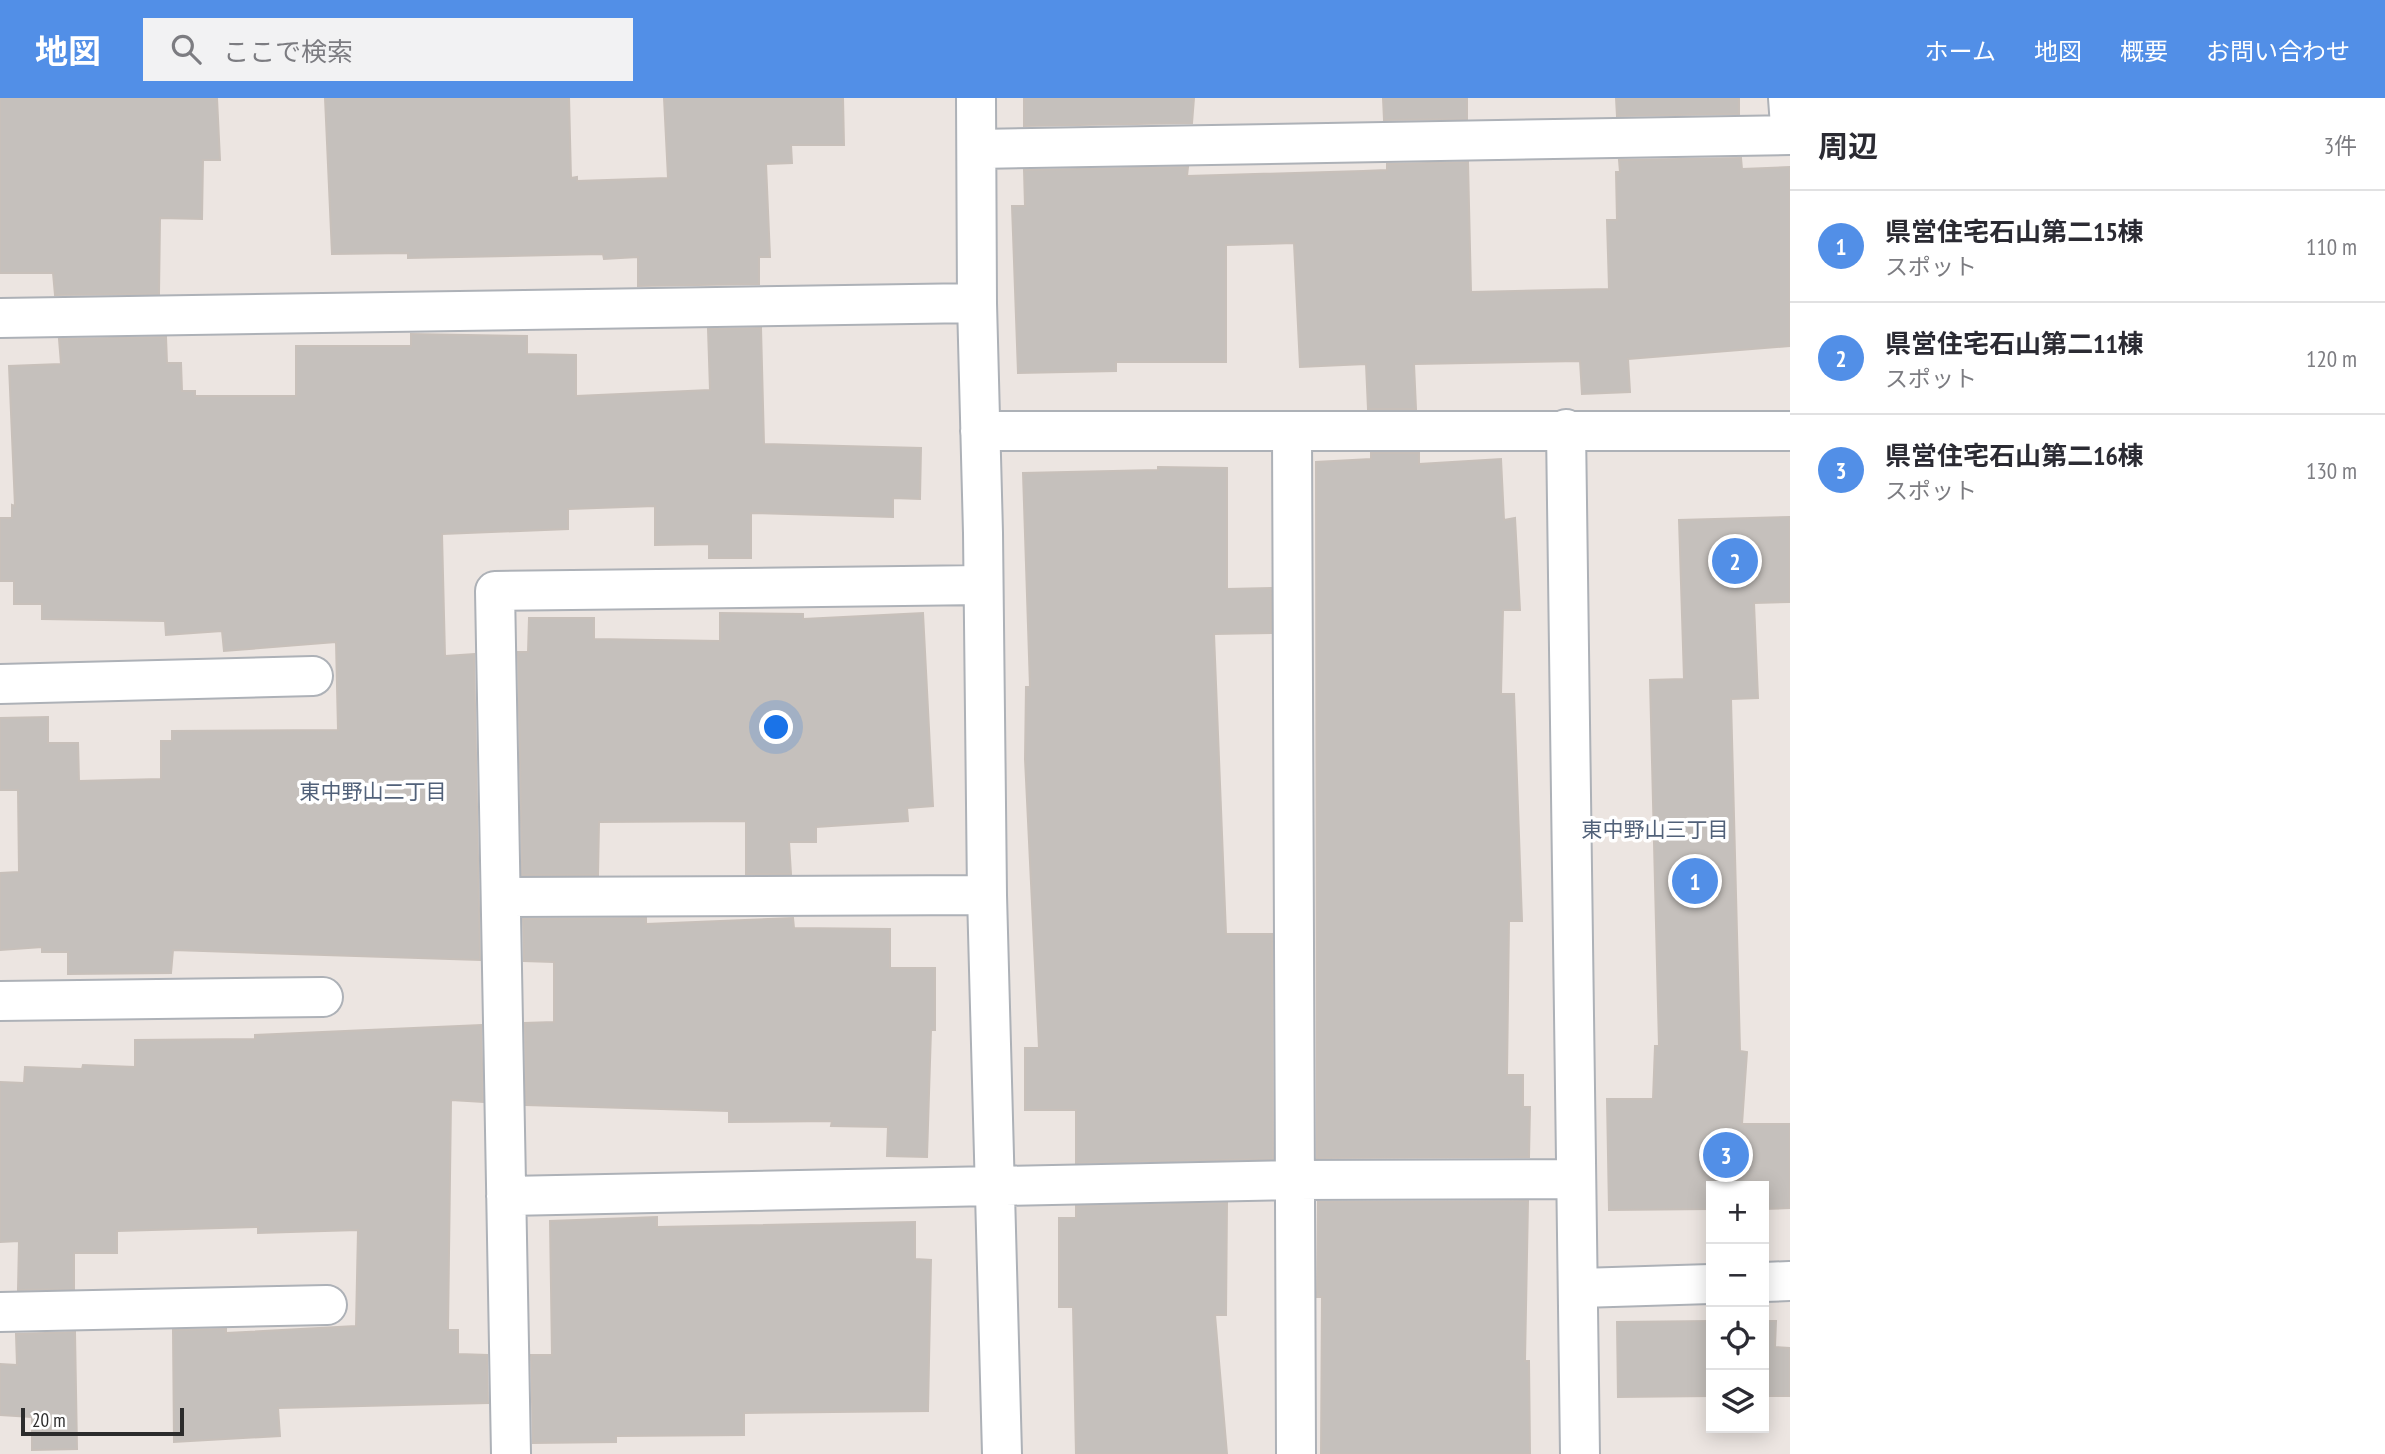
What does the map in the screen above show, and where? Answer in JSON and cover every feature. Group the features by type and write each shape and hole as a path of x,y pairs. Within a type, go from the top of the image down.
{"street":[{"path":"976,98 976,303 984,585 987,895 1002,1454"},
{"path":"1788,98 1790,126"},
{"path":"977,149 1790,135"},
{"path":"0,318 976,303"},
{"path":"1566,429 1576,1179 1580,1288 1580,1454"},
{"path":"980,431 1790,431"},
{"path":"1292,433 1296,1454"},
{"path":"510,1454 495,591 984,585"},
{"path":"0,684 313,676"},
{"path":"502,897 987,895"},
{"path":"0,1001 323,997"},
{"path":"506,1196 1293,1180 1576,1179"},
{"path":"1769,1282 1790,1281"},
{"path":"1580,1288 1706,1284"},
{"path":"0,1312 327,1305"}],"building":[{"path":"0,98 217,98 220,160 203,160 202,219 160,218 159,294 55,295 53,273 0,273"},
{"path":"325,98 569,98 571,178 577,177 577,181 668,178 664,98 843,98 844,145 791,145 792,163 766,164 770,257 759,257 759,284 638,286 638,257 604,259 603,254 408,258 408,253 332,254"},
{"path":"1024,98 1194,98 1192,123 1024,126"},
{"path":"1383,98 1467,98 1467,119 1384,120"},
{"path":"1616,98 1739,98 1739,114 1617,116"},
{"path":"1741,158 1742,169 1790,167 1790,346 1628,359 1630,392 1582,394 1580,361 1414,364 1416,409 1368,409 1366,364 1300,367 1294,243 1226,245 1226,362 1116,362 1116,371 1018,373 1012,206 1025,206 1024,170 1188,167 1187,176 1387,170 1387,164 1468,162 1471,292 1609,289 1607,220 1617,220 1616,172 1620,172 1619,160"},
{"path":"761,328 764,444 921,448 920,499 893,498 893,517 751,513 751,558 709,558 709,544 655,545 655,506 568,509 568,529 442,534 445,656 474,654 480,960 173,950 171,973 68,974 68,952 42,952 42,947 0,950 0,873 19,872 18,790 0,790 0,718 48,717 48,743 78,743 79,781 161,779 161,741 172,741 172,731 338,730 336,642 224,651 222,631 166,635 165,621 42,619 42,604 14,604 14,581 0,581 0,518 12,518 12,505 15,506 9,366 61,364 59,339 166,337 167,363 181,363 182,391 195,391 195,396 296,396 296,346 411,346 411,334 527,336 527,354 576,355 576,396 710,390 708,329"},
{"path":"1371,453 1419,453 1419,464 1501,459 1504,520 1515,518 1520,610 1503,610 1501,694 1514,694 1522,921 1509,921 1507,1075 1523,1075 1523,1107 1530,1107 1529,1157 1317,1158 1316,462 1371,459"},
{"path":"1158,467 1227,468 1227,589 1271,588 1271,633 1214,634 1226,934 1272,934 1273,1159 1076,1163 1076,1110 1025,1110 1025,1048 1039,1048 1025,759 1026,687 1030,687 1023,473 1158,470"},
{"path":"1790,517 1790,602 1754,603 1758,698 1731,699 1740,1051 1747,1052 1742,1124 1790,1124 1790,1208 1769,1209 1769,1181 1706,1181 1706,1209 1609,1210 1607,1099 1653,1099 1655,1046 1659,1046 1650,680 1684,679 1679,520"},
{"path":"720,613 803,614 803,619 923,613 933,806 907,808 908,821 816,827 816,842 789,842 791,874 746,874 746,821 599,822 598,875 522,875 518,652 528,652 529,618 594,618 594,639 720,641"},
{"path":"646,918 646,924 793,918 794,928 890,929 890,968 935,968 935,1030 931,1030 927,1157 887,1156 888,1127 831,1126 832,1121 729,1122 729,1111 526,1105 525,1023 554,1022 554,962 524,961 523,919"},
{"path":"481,1025 483,1102 451,1100 448,1330 458,1330 458,1354 487,1355 488,1403 278,1408 280,1436 174,1442 173,1330 226,1329 226,1333 356,1326 358,1230 258,1233 258,1227 117,1231 117,1253 74,1253 74,1289 18,1290 19,1241 0,1242 0,1082 24,1083 25,1067 135,1067 135,1040 255,1039 255,1035"},
{"path":"1528,1201 1525,1361 1529,1361 1530,1454 1321,1454 1322,1297 1317,1297 1318,1202"},
{"path":"1227,1203 1226,1315 1215,1315 1227,1454 1076,1454 1073,1307 1059,1307 1059,1218 1076,1218 1076,1206"},
{"path":"657,1217 657,1227 915,1222 915,1259 931,1260 928,1411 744,1413 744,1435 616,1436 616,1442 533,1443 531,1355 552,1355 550,1221"},
{"path":"1706,1321 1706,1396 1618,1397 1617,1322"},
{"path":"1769,1321 1776,1321 1775,1347 1790,1348 1790,1396 1769,1396"},
{"path":"75,1332 77,1449 32,1450 32,1417 0,1415 0,1364 17,1365 16,1334"}],"place":[{"name":"県営住宅石山第二11棟","path":"1735,561"},
{"name":"県営住宅石山第二15棟","path":"1695,881"},
{"name":"県営住宅石山第二16棟","path":"1726,1155"}],"district":[{"name":"東中野山二丁目","path":"373,791"},
{"name":"東中野山三丁目","path":"1655,829"}]}
